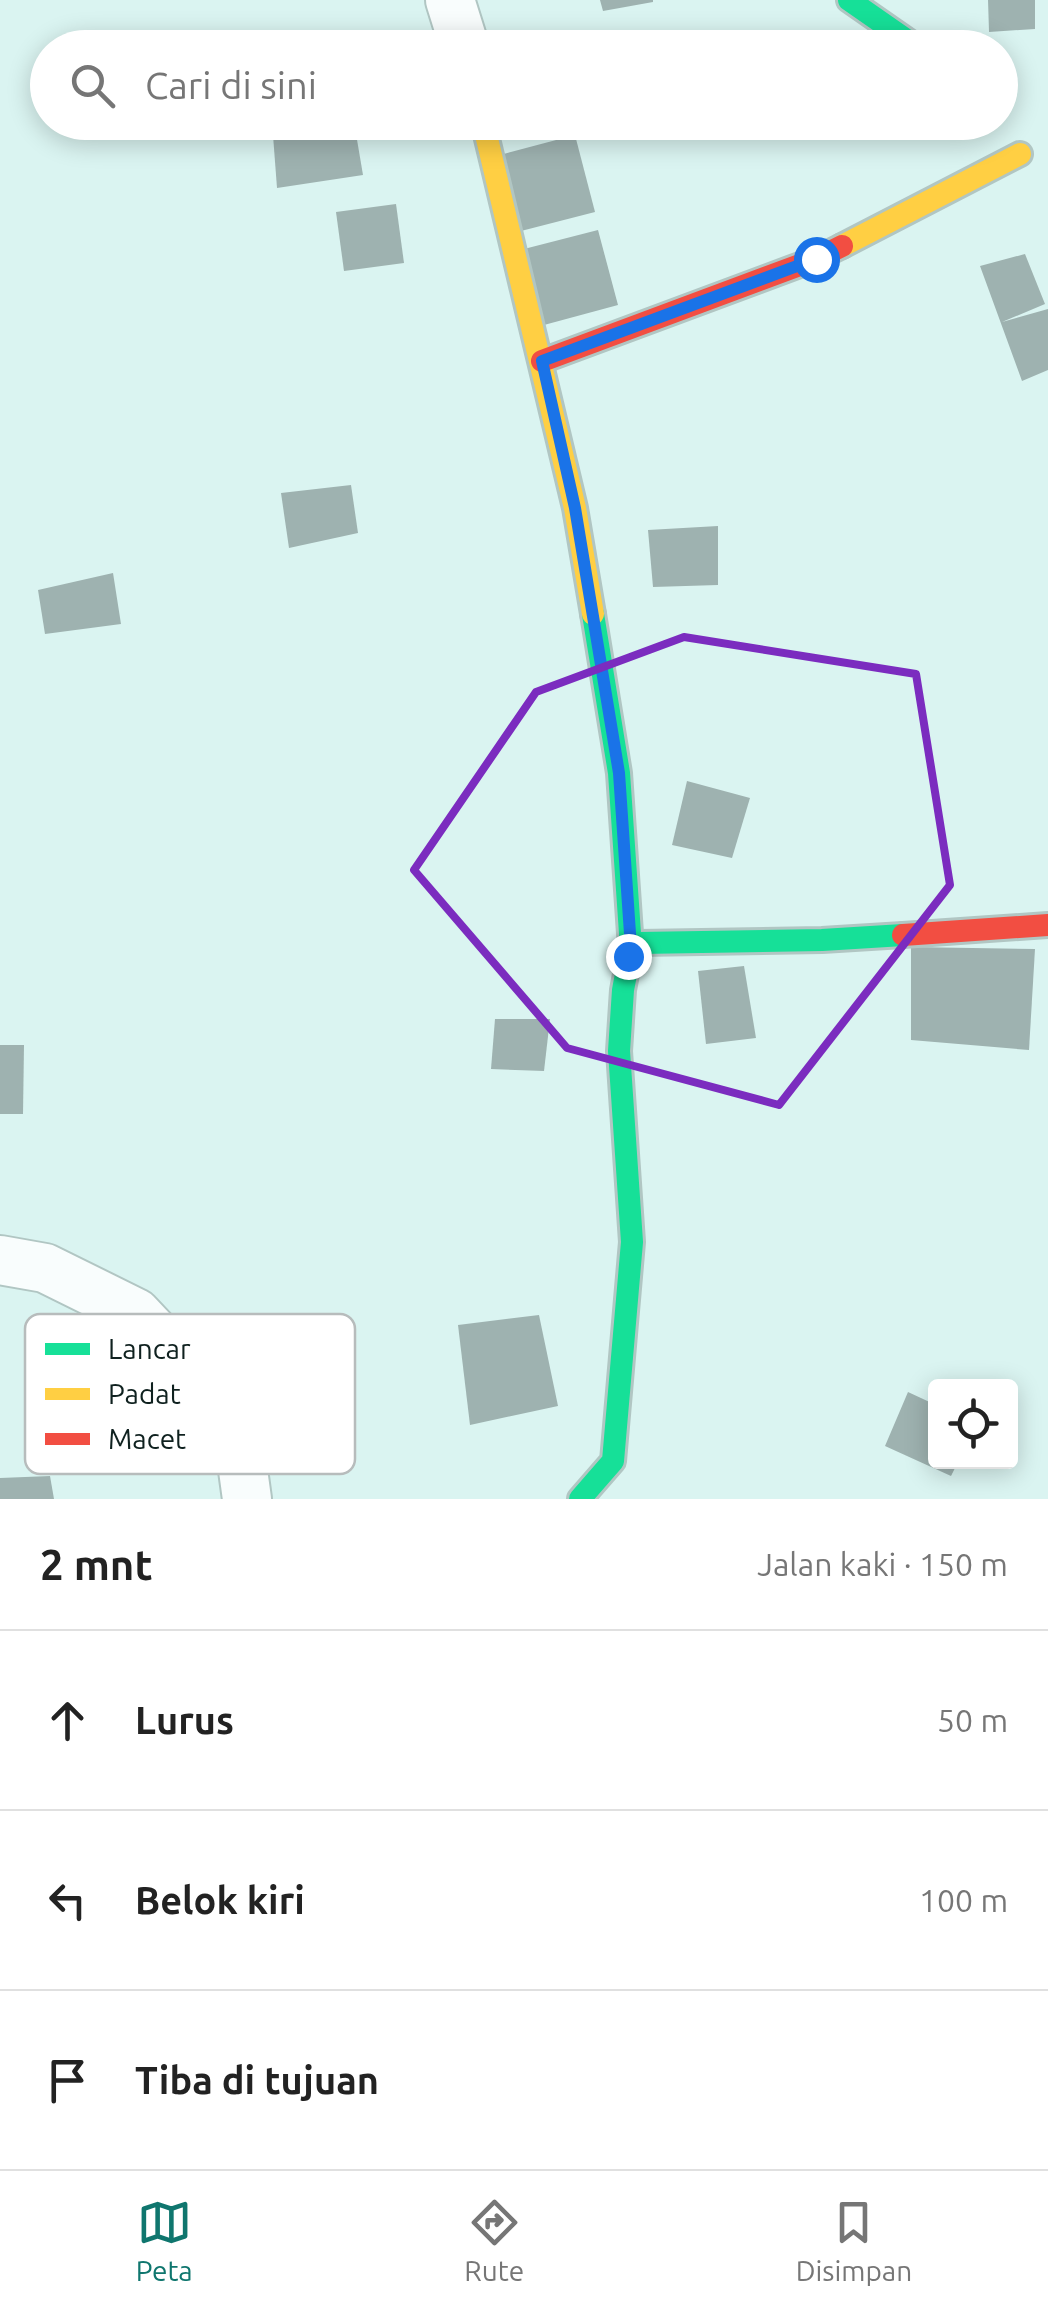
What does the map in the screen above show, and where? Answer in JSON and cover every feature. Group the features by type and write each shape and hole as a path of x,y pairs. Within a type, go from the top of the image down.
{"street":[{"path":"450,0 459,30"},
{"path":"849,0 892,30"},
{"path":"487,140 575,508 619,773 631,948 618,1051 632,1242 613,1461 580,1499"},
{"path":"542,361 816,259 1027,160 1008,140"},
{"path":"631,948 639,943 822,940 1048,925"},
{"path":"0,1260 45,1268 137,1314"},
{"path":"244,1474 247,1499"}],"highlighted area":[{"path":"684,637 916,674 950,885 779,1105 567,1048 414,870 536,692"}],"building":[{"path":"600,0 653,0 653,2 603,11"},
{"path":"988,0 1035,0 1035,29 989,30"},
{"path":"273,140 357,140 363,175 277,188"},
{"path":"556,140 576,140 595,212 521,231 500,155"},
{"path":"396,204 404,263 344,271 336,212"},
{"path":"598,230 618,305 544,325 524,249"},
{"path":"1025,254 1045,304 1002,322 1048,309 1048,370 1022,381 980,266"},
{"path":"351,485 358,533 289,548 281,493"},
{"path":"718,526 718,585 653,587 648,530"},
{"path":"113,573 121,624 45,634 38,590"},
{"path":"687,781 750,798 732,858 672,845"},
{"path":"911,947 1035,949 1029,1050 911,1040"},
{"path":"744,966 756,1038 706,1044 698,971"},
{"path":"495,1019 550,1019 544,1071 491,1069"},
{"path":"0,1045 24,1045 23,1114 0,1114"},
{"path":"539,1315 558,1406 470,1425 458,1325"},
{"path":"908,1392 928,1401 928,1466 885,1446"},
{"path":"936,1469 954,1469 951,1476"},
{"path":"50,1476 54,1499 0,1499 0,1478"}],"traffic: fast":[{"path":"849,0 892,30"},
{"path":"593,614 619,773 631,948"},
{"path":"580,1499 613,1461 632,1242 619,1051 623,990 631,948 639,943 903,935"}],"traffic: slow":[{"path":"487,140 575,508 593,614"},
{"path":"842,246 1020,154"}],"traffic: jam":[{"path":"542,361 842,246"},
{"path":"903,935 1048,925"}],"route":[{"path":"628,956 631,948 619,773 575,508 542,361 816,259"}]}
